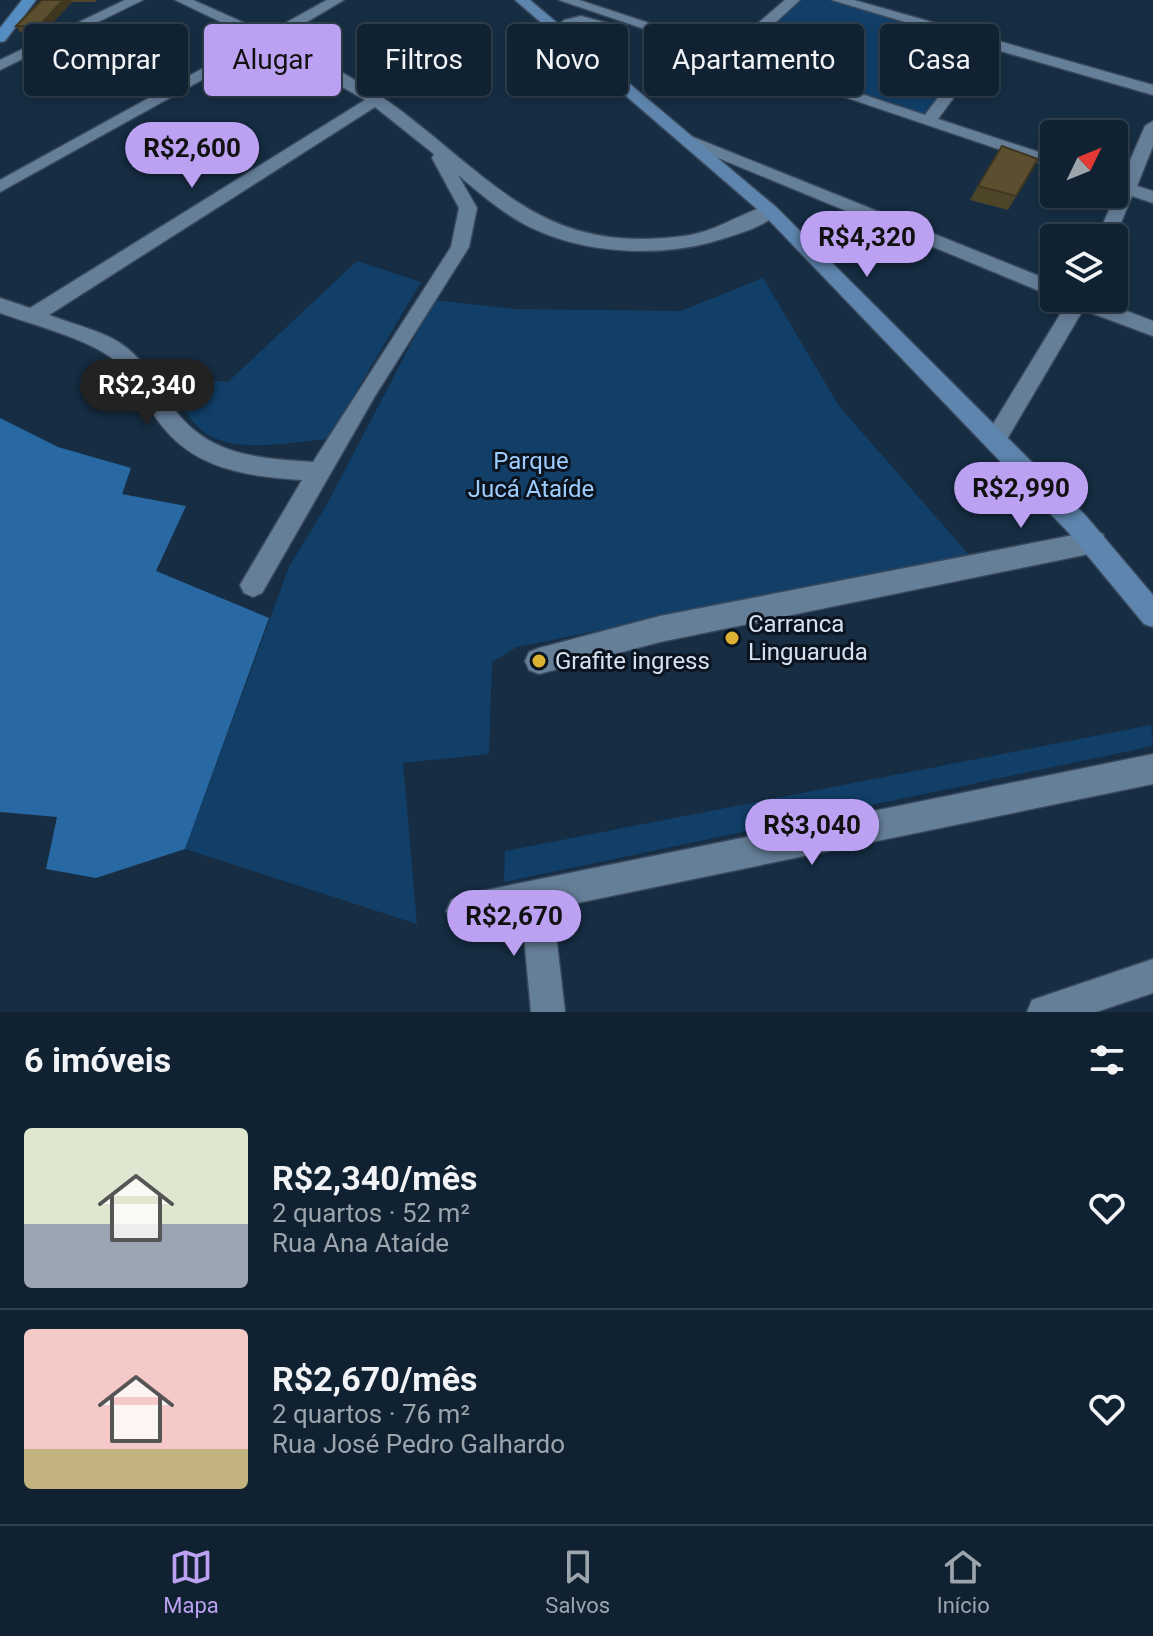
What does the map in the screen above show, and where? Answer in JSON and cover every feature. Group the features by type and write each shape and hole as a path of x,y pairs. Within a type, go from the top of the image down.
{"main road":[{"path":"0,38 29,0"}],"street":[{"path":"0,66 136,0"},
{"path":"182,0 238,24"},
{"path":"292,24 337,0"},
{"path":"522,0 550,24"},
{"path":"566,0 644,25"},
{"path":"766,24 793,0"},
{"path":"839,0 875,5 933,24"},
{"path":"565,24 579,20 597,24"},
{"path":"999,45 1153,90"},
{"path":"0,187 204,73"},
{"path":"341,80 376,100 432,142 477,184 523,217 575,237 649,247 681,244 738,229 770,211"},
{"path":"628,90 770,211 1094,542 1153,615"},
{"path":"859,96 1040,158"},
{"path":"929,120 947,96"},
{"path":"31,317 376,100"},
{"path":"1128,171 1153,126"},
{"path":"688,140 1040,284"},
{"path":"253,585 319,472 460,247 468,208 432,142"},
{"path":"1128,189 1153,197"},
{"path":"0,305 109,346 125,356 172,423 201,452 250,466 319,472"},
{"path":"995,440 1070,312"},
{"path":"1110,312 1153,329"},
{"path":"539,661 660,629 1094,542"},
{"path":"462,911 1153,769"},
{"path":"536,898 548,1012"},
{"path":"1044,1012 1153,976"}],"green space":[{"path":"793,0 837,0 923,24 880,24 880,96 947,96 929,120 859,96 864,96 864,24 766,24"},
{"path":"357,261 421,282 328,439 284,444 238,444 210,436 196,425 167,375 228,382"},
{"name":"Parque Jucá Ataíde","path":"763,278 839,406 970,556 517,647 492,662 489,754 403,763 417,924 185,849 289,567 326,506 434,300 514,309 681,311"},
{"path":"1151,725 1153,746 504,882 505,851"}],"shaded area":[{"path":"0,418 58,447 131,468 122,494 186,506 156,571 269,618 185,849 96,878 46,869 57,817 0,812"}],"building":[{"path":"42,0 63,0 41,24 16,26"},
{"path":"1002,146 1038,159 1016,196 978,186"}],"place":[{"name":"Carranca Linguaruda","path":"732,638"},
{"name":"Grafite ingress","path":"539,661"}]}
